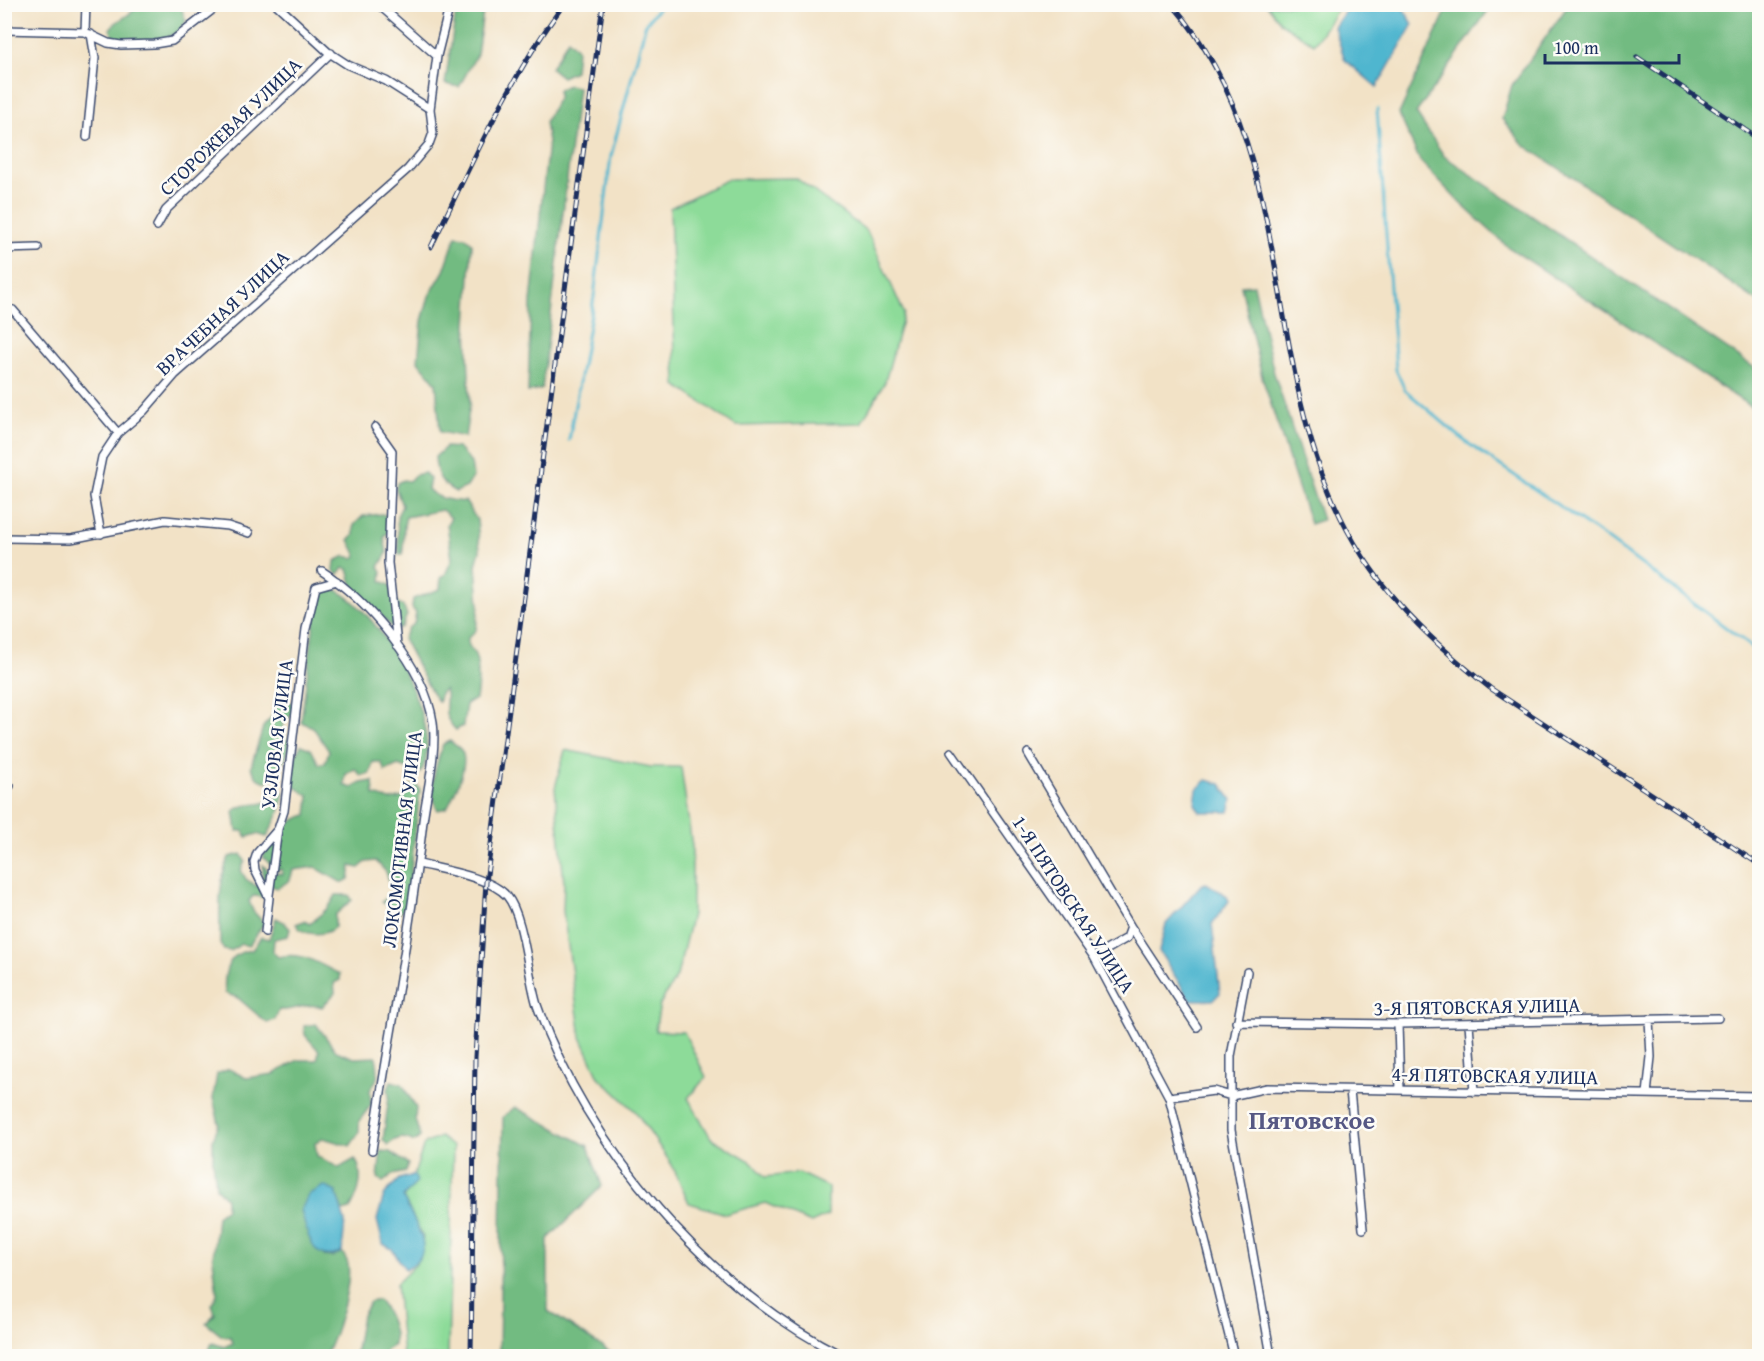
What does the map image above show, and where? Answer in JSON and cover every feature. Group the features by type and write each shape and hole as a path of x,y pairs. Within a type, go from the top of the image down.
{"street":[{"path":"86,4 88,33 95,58 87,137"},
{"path":"4,30 88,33 108,43 132,45 172,41 220,4"},
{"path":"276,4 331,53 348,64 386,81 430,109 437,56 450,4"},
{"path":"378,4 437,56"},
{"name":"СТОРОЖЕВАЯ УЛИЦА","path":"157,226 166,210 331,53"},
{"name":"ВРАЧЕБНАЯ УЛИЦА","path":"101,534 94,496 102,457 118,433 144,411 175,375 408,169 429,144 433,120 430,109"},
{"path":"4,249 38,248"},
{"path":"13,310 118,433"},
{"path":"375,427 392,452 388,563 397,645"},
{"path":"4,538 71,539 165,520 228,526 249,533"},
{"name":"ЛОКОМОТИВНАЯ УЛИЦА","path":"322,571 364,605 397,645 416,676 433,722 419,864 372,1150"},
{"name":"УЗЛОВАЯ УЛИЦА","path":"269,897 255,870 254,862 257,853 278,829 284,811 312,595 316,587 337,581"},
{"name":"1-Я ПЯТОВСКАЯ УЛИЦА","path":"951,752 1094,957 1169,1097 1234,1356"},
{"path":"1028,753 1131,927 1197,1027"},
{"path":"265,932 278,829"},
{"path":"419,864 486,882 505,894 516,914 537,1004 559,1054 609,1145 677,1229 716,1268 794,1328 843,1356"},
{"path":"1094,957 1127,938 1131,927"},
{"path":"1247,972 1231,1056 1231,1130 1271,1356"},
{"name":"3-Я ПЯТОВСКАЯ УЛИЦА","path":"1236,1022 1398,1024 1719,1018"},
{"path":"1647,1094 1651,1057 1649,1019"},
{"path":"1469,1023 1474,1092"},
{"path":"1398,1024 1400,1090"},
{"name":"4-Я ПЯТОВСКАЯ УЛИЦА","path":"1169,1097 1214,1091 1231,1096 1266,1088 1760,1096"},
{"path":"1350,1090 1363,1229"}],"green space":[{"path":"1569,4 1759,5 1759,302 1524,145 1502,119 1512,85"},
{"path":"138,5 184,5 182,10 186,21 181,29 164,38 133,41 113,36 110,29 113,25 131,13"},
{"path":"457,5 484,5 477,54 459,87 445,84"},
{"path":"1267,5 1341,5 1314,44 1282,24"},
{"path":"1449,5 1492,5 1416,113 1444,156 1759,371 1759,412 1508,247 1461,204 1420,161 1399,114"},
{"path":"568,39 577,49 575,71 562,77 551,68"},
{"path":"568,85 578,87 542,389 528,392 531,302 548,142 545,122 558,98 558,90"},
{"path":"796,178 867,231 904,313 885,382 861,423 736,426 676,385 670,208 728,179"},
{"path":"456,236 465,237 472,243 467,325 470,404 465,437 440,432 436,383 418,361 422,321 429,296 444,271"},
{"path":"1254,285 1274,373 1322,520 1310,524 1262,377 1241,286"},
{"path":"446,447 458,448 471,463 473,477 467,487 456,492 443,482 436,469 435,457"},
{"path":"425,473 430,479 428,489 431,492 445,499 465,501 477,520 480,551 476,565 479,605 476,630 468,638 477,660 476,699 466,704 463,726 456,730 447,718 445,689 440,693 439,702 403,639 408,628 414,624 416,613 412,608 413,599 440,589 441,577 445,575 452,559 447,524 451,518 442,510 406,517 403,550 402,555 399,555 397,516 402,506 396,489 397,483 403,480 409,481 415,475"},
{"path":"382,514 388,516 390,529 384,538 387,553 379,567 382,571 381,581 390,585 394,602 403,606 407,615 402,627 395,630 353,587 348,569 343,568 338,575 334,571 335,561 345,556 353,558 357,556 349,540 354,535 354,525 363,516"},
{"path":"323,587 342,593 362,610 382,635 400,664 415,696 424,726 427,753 420,773 398,765 385,771 381,762 373,762 370,773 361,776 355,769 346,774 344,785 352,788 361,783 373,781 374,795 390,800 405,797 410,786 417,785 420,790 407,906 399,913 382,902 393,892 386,872 376,861 366,862 359,868 351,866 349,879 342,883 315,867 293,870 290,880 278,888 270,886 264,897 253,896 249,901 253,911 264,923 249,946 241,944 231,951 224,950 220,943 220,899 225,867 229,857 241,854 245,861 241,870 246,879 256,886 262,883 263,865 269,872 283,874 281,869 276,870 263,857 280,830 292,821 307,815 309,796 291,784 295,757 301,745 311,749 319,764 325,763 329,751 313,727 301,722 318,592"},
{"path":"286,702 294,703 294,714 284,720 283,726 289,744 288,752 274,778 266,782 257,778 251,767 263,727 273,715 275,705"},
{"path":"450,741 461,750 464,763 457,787 447,808 438,810 433,795 434,778 443,744"},
{"path":"565,750 651,767 681,767 692,846 692,914 677,976 660,1004 655,1031 684,1032 706,1077 688,1098 711,1138 752,1162 765,1177 799,1173 828,1187 828,1215 811,1223 765,1203 726,1214 689,1203 672,1165 636,1112 599,1077 581,1037 563,911 564,883 555,788"},
{"path":"281,791 284,792 279,813 267,837 257,834 247,837 243,831 237,831 234,811 245,806 270,801"},
{"path":"336,895 349,895 352,900 335,915 335,927 315,934 299,928 296,924 304,921 310,924 328,908"},
{"path":"276,918 290,929 288,936 274,939 273,952 278,957 303,957 340,974 340,980 334,983 335,993 322,1007 279,1010 275,1020 267,1023 238,998 225,993 225,978 232,959 252,950 261,937 269,939"},
{"path":"316,1024 336,1051 354,1058 376,1057 378,1067 377,1079 370,1090 371,1105 359,1121 359,1133 350,1146 323,1138 315,1143 317,1156 339,1168 355,1159 360,1171 358,1191 350,1209 342,1211 336,1192 324,1256 332,1257 342,1252 348,1263 348,1286 338,1325 325,1356 207,1356 212,1343 224,1347 233,1343 231,1337 222,1336 206,1323 215,1314 212,1304 217,1294 213,1259 217,1216 226,1209 226,1199 216,1187 213,1160 213,1139 219,1124 213,1098 217,1074 229,1069 246,1078 274,1074 298,1060 317,1060 319,1051 305,1035 304,1026"},
{"path":"391,1081 402,1084 416,1108 415,1119 420,1137 414,1142 401,1138 388,1145 383,1140"},
{"path":"515,1107 588,1146 602,1186 548,1239 548,1311 616,1356 499,1356 503,1117"},
{"path":"440,1137 453,1147 448,1356 403,1356 396,1284 416,1264 423,1237 403,1197 417,1182 414,1175 424,1144"},
{"path":"381,1151 390,1152 408,1164 406,1172 392,1175 383,1182 378,1178"},
{"path":"378,1300 390,1321 394,1333 394,1345 386,1350 383,1356 355,1356 362,1315 370,1302"}],"water":[{"path":"1350,4 1401,5 1413,24 1377,87 1345,60 1334,27"},
{"path":"1207,780 1221,784 1232,800 1229,812 1200,812 1195,804 1197,789"},
{"path":"1206,883 1226,895 1229,901 1212,924 1220,993 1213,1000 1190,1000 1159,951 1166,924 1201,885"},
{"path":"414,1175 417,1182 403,1197 418,1227 423,1246 416,1262 405,1269 392,1249 383,1244 377,1220 384,1195 399,1179"},
{"path":"324,1186 336,1192 345,1221 342,1252 332,1255 324,1255 312,1245 301,1210 309,1194"}],"waterway":[{"path":"569,440 594,297 611,156 646,23 662,4"},
{"path":"1377,109 1396,370 1405,390 1466,442 1610,541 1760,653"}],"railway":[{"path":"431,247 508,92 544,32 564,4"},
{"path":"471,1356 475,1057 486,882 603,4"},
{"path":"1172,4 1211,59 1238,118 1257,181 1295,377 1311,441 1334,503 1364,558 1381,582 1420,627 1490,688 1760,865"},
{"path":"1637,57 1760,140"}],"district":[{"name":"Пятовское","path":"1312,1119"}]}
